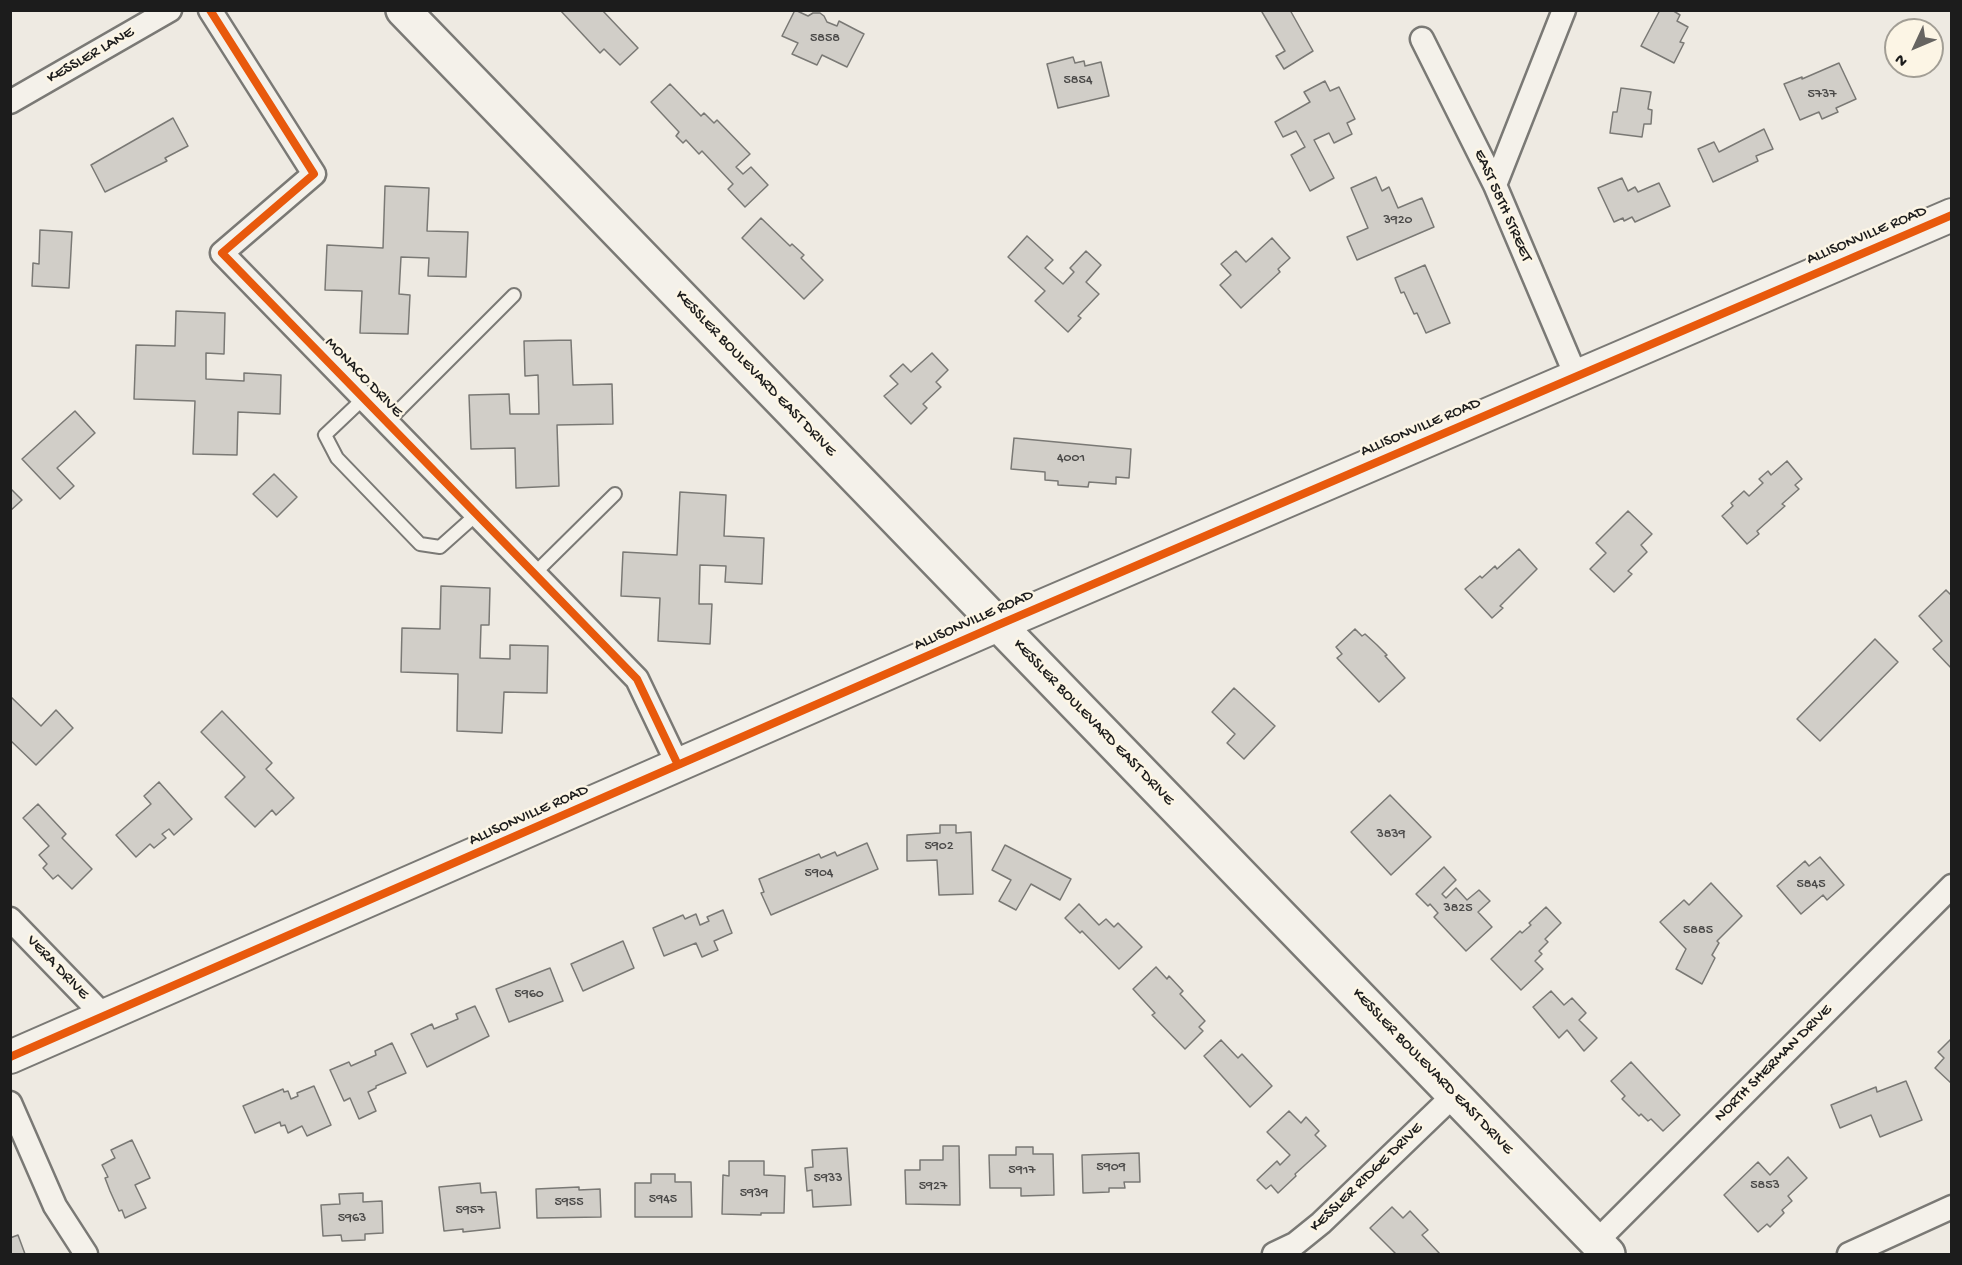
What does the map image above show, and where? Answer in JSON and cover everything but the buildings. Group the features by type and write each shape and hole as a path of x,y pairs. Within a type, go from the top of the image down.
{"main road":[{"name":"KESSLER BOULEVARD EAST DRIVE","path":"407,12 1602,1248"},
{"name":"ALLISONVILLE ROAD","path":"10,1057 998,625 1952,215"}],"street":[{"name":"KESSLER LANE","path":"10,102 170,10"},
{"name":"MONACO DRIVE","path":"210,10 314,174 222,253 637,679 678,765"},
{"path":"1495,185 1564,10"},
{"name":"EAST 58TH STREET","path":"1422,39 1495,185 1576,376"},
{"name":"NORTH SHERMAN DRIVE","path":"1602,1248 1952,886"},
{"name":"VERA DRIVE","path":"10,919 104,1016"},
{"name":"KESSLER RIDGE DRIVE","path":"1274,1254 1295,1244 1321,1223 1454,1095"},
{"path":"10,1103 56,1206 86,1254"},
{"path":"1849,1254 1952,1207"}],"lane":[{"path":"387,422 514,295"},
{"path":"364,398 325,435 337,458 420,544 440,547 477,514"},
{"path":"534,574 615,494"}],"cycle path":[{"path":"210,10 314,174 222,253 637,679 678,765"},
{"path":"10,1057 998,625 1952,215"}]}
